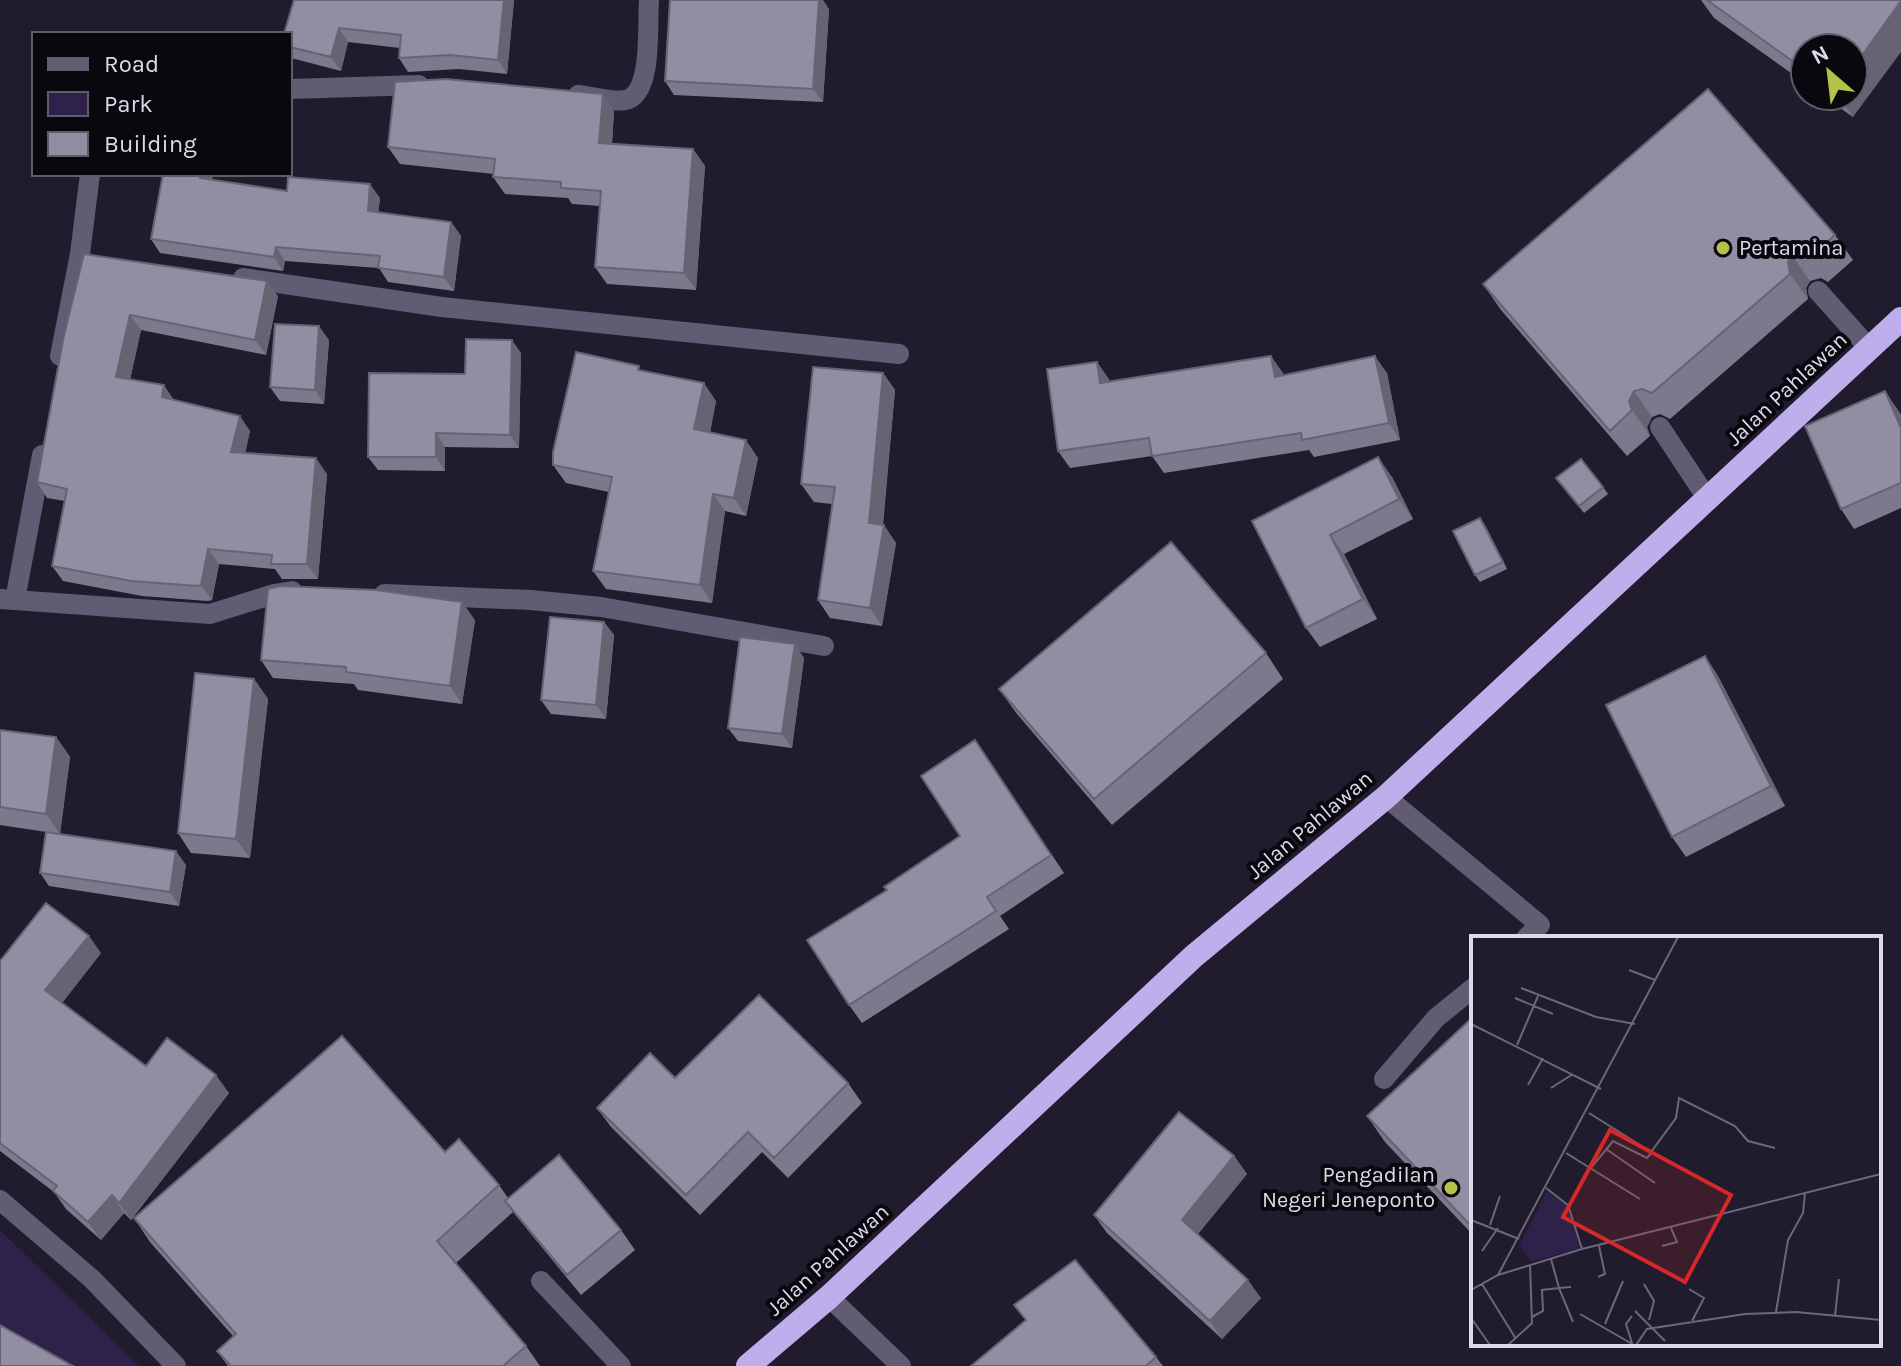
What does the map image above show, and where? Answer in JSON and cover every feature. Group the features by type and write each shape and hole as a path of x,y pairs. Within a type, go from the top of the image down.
{"highway":[{"name":"Jalan Pahlawan","path":"748,1366 829,1297 1194,956 1386,797 1901,319"}],"street":[{"path":"551,92 621,100 629,99 639,91 647,60 649,0"},
{"path":"292,89 442,83"},
{"path":"56,380 88,256 90,176"},
{"path":"222,275 442,307 899,354"},
{"path":"1818,291 1869,348"},
{"path":"1660,427 1707,498"},
{"path":"44,443 7,600 210,614 274,594 310,591"},
{"path":"358,593 531,600 601,607 824,646"},
{"path":"1386,797 1539,934"},
{"path":"1384,1079 1436,1018 1471,990"},
{"path":"0,1200 92,1279 176,1366"},
{"path":"541,1281 621,1366"},
{"path":"829,1297 901,1366"}],"green space":[{"path":"0,1230 139,1366 0,1366"}],"building":[{"path":"294,0 504,0 498,60 450,55 399,58 401,35 339,28 331,57 292,47 292,32 285,32"},
{"path":"670,0 819,0 813,89 665,81"},
{"path":"1707,0 1901,0 1869,46 1869,32 1789,32 1789,59"},
{"path":"446,79 603,94 599,143 693,149 684,273 595,267 601,191 561,188 561,182 493,177 495,159 388,147 395,82"},
{"path":"1708,89 1835,235 1810,257 1803,253 1792,255 1788,262 1790,274 1652,393 1642,389 1634,391 1629,401 1632,410 1610,431 1483,284"},
{"path":"163,176 200,176 287,191 288,177 370,184 368,211 451,222 444,277 378,268 380,256 276,247 274,257 151,239"},
{"path":"84,254 267,281 255,340 130,315 116,377 164,385 162,397 240,416 231,452 316,458 307,564 271,564 272,555 208,549 201,585 198,586 131,581 52,566 67,489 37,482 64,335"},
{"path":"275,324 319,326 315,390 270,387"},
{"path":"466,339 512,340 510,435 436,433 436,457 368,457 369,373 465,374"},
{"path":"576,352 639,366 638,370 704,383 694,429 746,440 734,498 713,494 700,585 593,571 612,477 553,465 553,452"},
{"path":"1271,356 1275,377 1375,356 1389,423 1302,440 1301,433 1152,456 1149,438 1058,451 1047,369 1097,362 1100,383"},
{"path":"813,367 883,373 869,523 884,525 870,608 818,600 835,487 801,484"},
{"path":"1885,391 1901,428 1901,483 1841,509 1805,426"},
{"path":"1378,457 1399,499 1330,535 1363,599 1306,628 1252,521"},
{"path":"1581,459 1603,487 1579,506 1556,478"},
{"path":"1480,518 1503,562 1475,575 1453,531"},
{"path":"1171,542 1266,653 1094,799 999,689"},
{"path":"281,586 376,590 462,602 450,686 346,672 346,667 261,660 268,589"},
{"path":"550,617 604,622 596,705 541,700"},
{"path":"740,637 795,644 782,734 728,728"},
{"path":"1705,656 1771,786 1672,837 1606,705"},
{"path":"195,673 254,679 236,839 178,833"},
{"path":"0,730 56,737 46,814 0,807"},
{"path":"975,740 1051,855 987,897 996,911 849,1005 807,940 887,890 884,887 960,836 921,776"},
{"path":"46,832 176,851 170,892 40,873"},
{"path":"46,903 89,936 45,990 146,1066 167,1038 216,1075 119,1203 112,1195 88,1222 53,1191 57,1186 0,1143 0,961"},
{"path":"759,995 848,1083 774,1158 748,1132 686,1195 597,1108 650,1053 675,1078"},
{"name":"Pengadilan Negeri Jeneponto","path":"1471,1019 1471,1226 1367,1116"},
{"path":"342,1036 445,1152 459,1139 499,1185 437,1241 526,1346 503,1366 231,1366 217,1351 236,1334 134,1218"},
{"path":"1179,1112 1234,1156 1182,1220 1248,1280 1210,1321 1094,1215"},
{"path":"559,1155 621,1230 567,1275 505,1201"},
{"path":"1075,1260 1156,1357 1146,1366 971,1366 1026,1320 1014,1305"},
{"path":"0,1325 73,1366 0,1366"}],"place":[{"name":"Pertamina","path":"1723,248"},
{"name":"Pengadilan Negeri Jeneponto","path":"1451,1188"}]}
